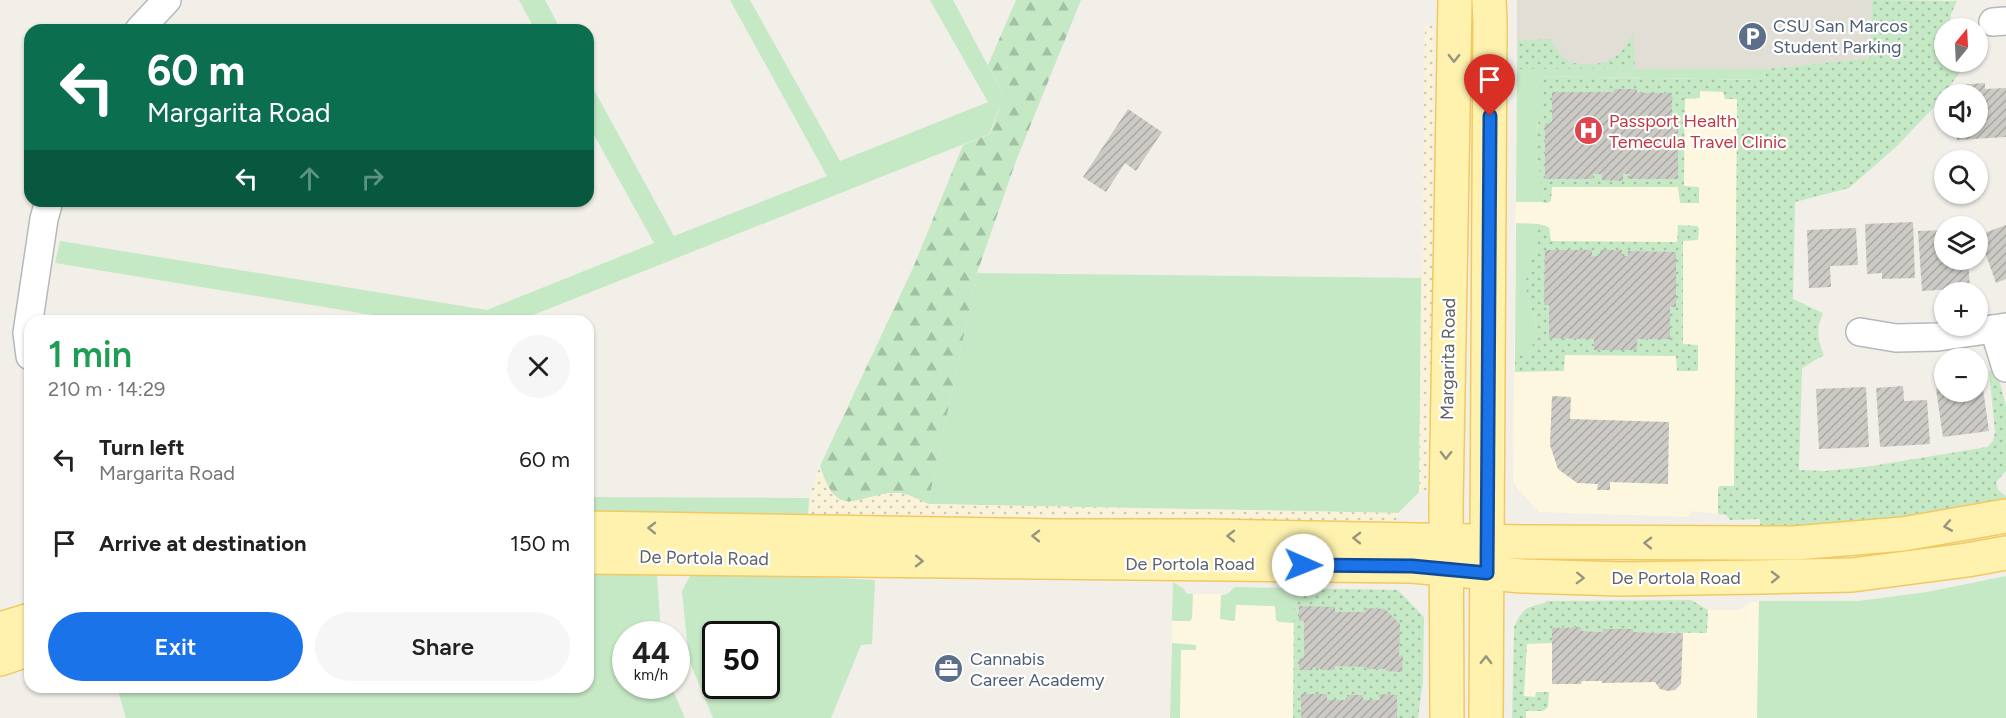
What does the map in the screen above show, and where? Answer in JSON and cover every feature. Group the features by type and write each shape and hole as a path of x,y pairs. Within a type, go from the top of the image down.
{"main road":[{"name":"Margarita Road","path":"1447,718 1446,500 1455,0"},
{"path":"1483,7 1486,718"},
{"name":"De Portola Road","path":"594,557 1412,566 1487,540 1795,543 1903,534 2006,516"},
{"name":"De Portola Road","path":"594,528 916,533 1447,554 1487,573 1622,579 1852,575 2006,553"},
{"path":"677,557 684,546 696,540 870,543 898,541 916,533"},
{"path":"0,630 24,622"},
{"path":"0,659 24,652"}],"street":[{"path":"145,24 167,0"},
{"path":"30,315 47,207"},
{"path":"1860,332 1896,338 1927,337 2000,328 2006,368"}],"shaded area":[{"name":"CSU San Marcos Student Parking","path":"1517,0 1872,0 1870,58 1765,69 1517,69"},
{"path":"1517,69 1765,69 1760,503 1730,520 1726,515 1693,511 1687,517 1539,512 1513,483"},
{"path":"1173,582 1186,593 1193,594 1227,594 1235,587 1398,590 1424,617 1423,682 1418,718 1170,718"},
{"path":"1691,600 1705,610 1739,610 1751,602 1759,601 1757,718 1512,718 1514,627 1520,614 1529,606 1543,604 1547,601"}],"green space":[{"path":"519,0 545,0 558,24 532,24"},
{"path":"730,0 750,0 840,161 988,102 930,0 953,0 1004,96 989,134 533,315 372,315 55,263 60,241 487,310 654,243 594,135 594,90 674,236 827,176"},
{"path":"1016,0 1081,0 1016,161 977,273 928,504 909,495 898,493 861,500 842,500 834,495 820,466 913,268 963,145 990,134 1004,96 988,65"},
{"path":"1872,0 1957,1 1950,18 1934,18 1934,72 1960,72 1951,84 1934,84 1934,107 1897,146 1849,188 1795,202 1793,299 1823,313 1818,334 1824,355 1802,368 1799,470 1826,471 1872,466 1987,447 1993,441 1995,432 1989,371 1996,368 2006,406 2006,471 1996,482 1998,490 2006,498 1917,517 1868,522 1760,527 1760,519 1730,520 1726,515 1718,514 1718,488 1734,486 1737,99 1725,99 1723,92 1700,91 1700,98 1685,99 1684,186 1699,187 1699,203 1680,203 1678,187 1552,187 1551,201 1548,203 1540,202 1540,174 1535,150 1535,138 1544,99 1537,76 1764,80 1765,69 1870,58"},
{"path":"1633,33 1635,68 1517,69 1518,41 1550,39 1566,60 1594,64 1615,57 1626,47"},
{"path":"1517,69 1765,69 1764,80 1538,76 1544,99 1544,108 1537,127 1535,150 1540,174 1540,202 1516,202"},
{"path":"1516,223 1538,224 1538,250 1530,260 1527,296 1536,324 1531,354 1515,354"},
{"path":"1538,224 1549,227 1551,241 1677,242 1678,225 1697,226 1699,228 1698,240 1683,241 1683,344 1698,345 1698,371 1677,371 1676,356 1565,355 1564,371 1515,372 1515,354 1531,353 1536,324 1527,296 1526,282 1530,260 1538,250"},
{"path":"977,273 1421,278 1419,492 1398,513 928,504"},
{"path":"594,497 809,498 808,523 594,518"},
{"path":"594,571 652,572 657,576 660,621 612,621 612,699 677,699 685,718 126,718 119,693 594,693"},
{"path":"692,572 875,580 872,644 861,645 831,718 713,718 705,699 780,699 780,621 702,621 702,691 690,662 690,621 685,621 682,591"},
{"path":"2006,576 2006,718 1757,718 1759,601 1859,601 1927,592"},
{"path":"1173,582 1186,593 1193,594 1190,621 1172,621"},
{"path":"1235,587 1294,588 1294,623 1276,620 1275,606 1236,605 1235,620 1220,619 1221,595 1227,594"},
{"path":"1294,588 1398,590 1424,617 1423,682 1418,718 1293,718"},
{"path":"1691,600 1708,610 1707,633 1633,632 1632,629 1603,629 1603,632 1582,631 1581,627 1552,628 1552,643 1527,644 1524,696 1535,697 1536,692 1549,692 1548,707 1543,711 1526,711 1526,718 1512,718 1514,627 1521,614 1529,607 1547,601"},
{"path":"1172,643 1196,645 1196,650 1181,650 1180,718 1170,718"}],"sand":[{"path":"1425,25 1433,25 1433,491 1419,492"},
{"path":"820,466 834,495 842,500 851,501 884,494 902,493 929,504 1398,513 1397,522 1227,520 808,523 811,494"}],"building":[{"path":"2006,88 2006,137 1957,140 1957,138 1988,138 1988,89"},
{"path":"1614,89 1637,89 1637,93 1672,93 1672,127 1678,127 1678,179 1630,179 1630,174 1623,174 1623,181 1602,180 1602,174 1593,174 1593,179 1545,179 1545,123 1552,124 1552,92 1614,92"},
{"path":"1128,109 1162,132 1136,171 1125,163 1106,192 1083,177"},
{"path":"1913,222 1915,278 1882,279 1882,273 1867,274 1865,224"},
{"path":"2006,225 2006,279 1996,283 1988,260 1988,232"},
{"path":"1856,228 1858,265 1830,266 1831,287 1809,288 1807,230"},
{"path":"1934,230 1934,270 1969,270 1970,282 1934,282 1934,290 1922,291 1918,231"},
{"path":"1545,250 1592,250 1592,256 1600,256 1600,250 1622,250 1622,256 1628,256 1628,251 1676,252 1676,307 1670,307 1670,339 1637,339 1637,350 1594,350 1594,339 1549,338 1549,305 1544,305"},
{"path":"1903,386 1904,401 1927,400 1930,444 1880,447 1876,388"},
{"path":"1866,387 1869,447 1819,449 1816,389"},
{"path":"1552,396 1571,397 1570,419 1669,422 1668,484 1610,482 1610,490 1597,490 1598,484 1577,483 1558,469 1550,445"},
{"path":"1938,402 1985,402 1989,431 1943,437"},
{"path":"1299,606 1335,607 1335,612 1366,612 1366,608 1385,609 1400,624 1399,656 1403,656 1402,672 1367,669 1367,667 1335,666 1335,670 1321,670 1313,667 1312,670 1299,670 1299,658 1304,658 1304,621 1299,621"},
{"path":"1581,627 1582,631 1603,632 1603,629 1633,629 1633,632 1683,633 1681,684 1675,690 1668,691 1660,689 1655,682 1582,681 1581,684 1552,684 1552,628"},
{"path":"1301,694 1327,694 1327,700 1347,700 1347,695 1363,695 1363,700 1380,700 1379,694 1397,695 1397,718 1301,718"}],"place":[{"name":"CSU San Marcos Student Parking","path":"1752,36"},
{"name":"Passport Health Temecula Travel Clinic","path":"1588,131"},
{"name":"Cannabis Career Academy","path":"949,669"}],"route":[{"path":"1303,565 1412,566 1487,573 1490,116"}]}
